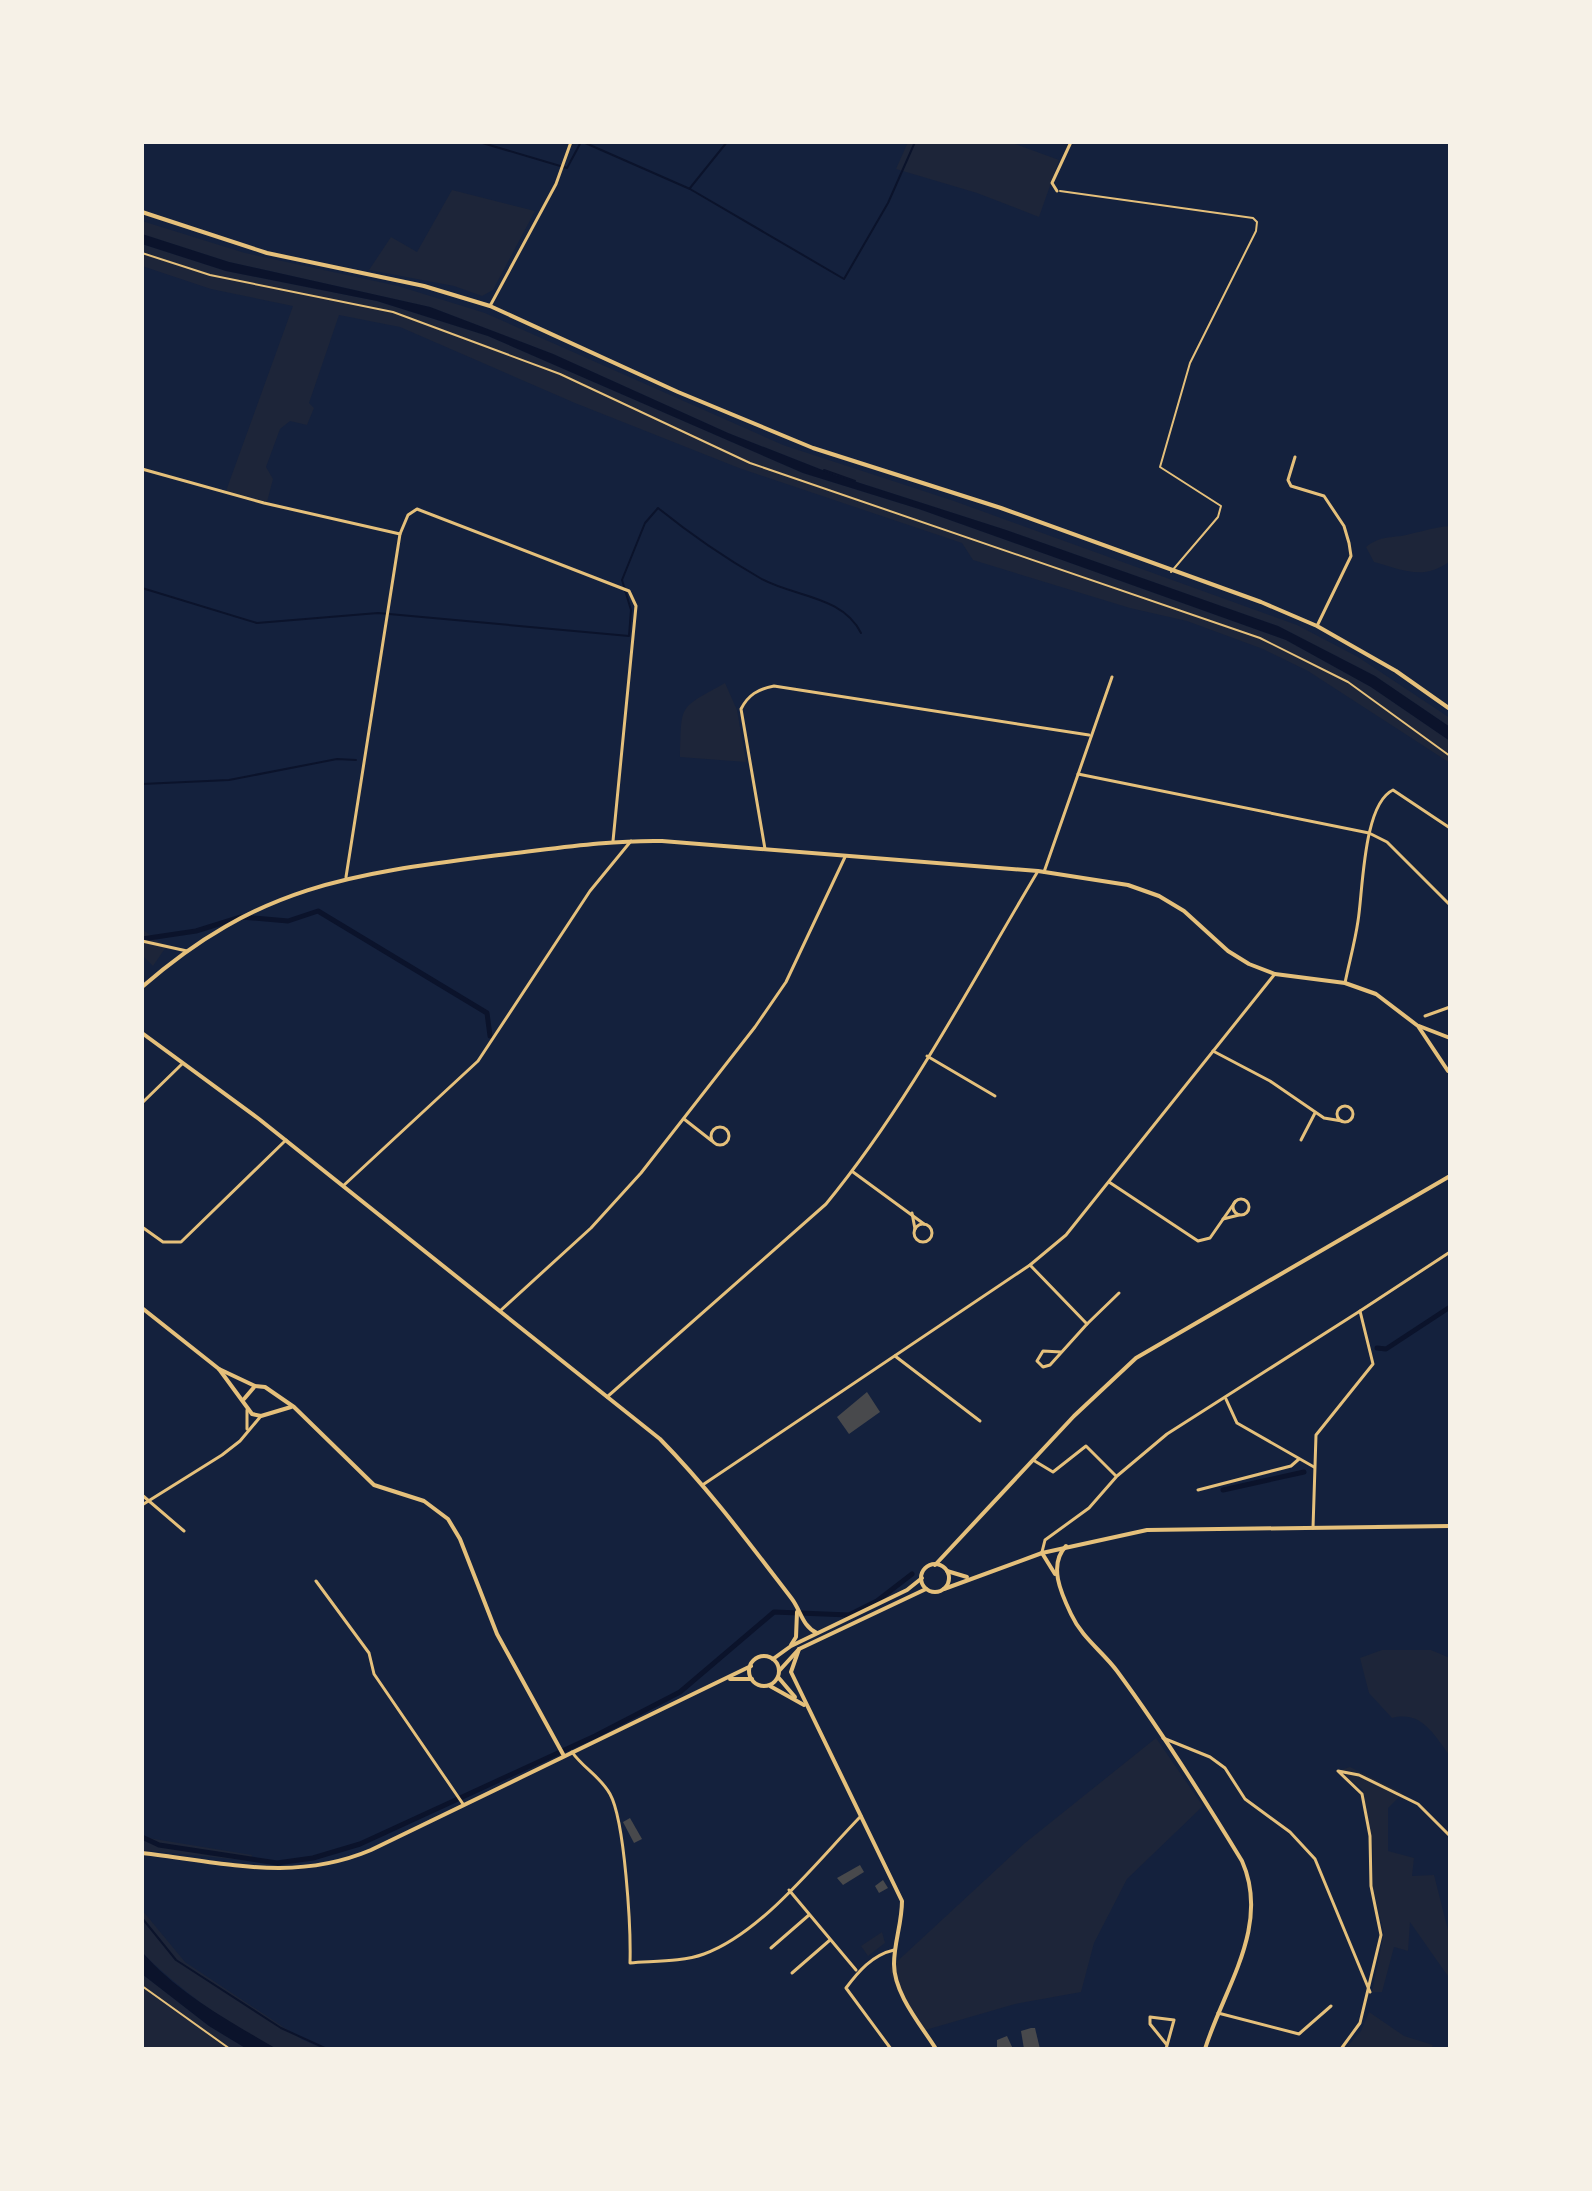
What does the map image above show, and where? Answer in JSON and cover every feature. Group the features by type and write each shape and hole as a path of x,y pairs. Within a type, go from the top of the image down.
{"street":[{"path":"490,306 556,184 571,142"},
{"path":"1057,191 1052,183 1071,142"},
{"path":"142,212 267,253 424,286 490,306 678,392 813,448 1001,508 1261,602 1317,626 1396,671 1450,709"},
{"path":"1295,457 1288,480 1291,486 1324,496 1344,526 1351,556 1317,626"},
{"path":"142,469 264,503 400,534"},
{"path":"346,877 400,534 408,515 417,509 629,591 636,606 613,841"},
{"path":"607,1397 826,1204 853,1172 1041,872 1112,677"},
{"path":"765,849 742,719 746,700 761,688 774,686 1089,735"},
{"path":"1078,774 1369,833 1394,849 1450,905"},
{"path":"1345,983 1358,920 1369,833 1385,796 1393,790 1450,828"},
{"path":"343,1186 478,1061 590,891 632,840"},
{"path":"142,987 187,951 239,918 274,902 346,877 632,840 1041,872 1128,885 1159,896 1184,911 1228,951 1275,974 1345,983 1376,994 1418,1026 1450,1038"},
{"path":"500,1311 591,1228 684,1119 786,982 846,855"},
{"path":"142,941 187,951"},
{"path":"704,1484 1030,1265 1066,1235 1275,974"},
{"path":"1425,1016 1450,1007"},
{"path":"1418,1026 1449,1074"},
{"path":"142,1033 286,1140 660,1439 704,1484 796,1605 804,1622 817,1633"},
{"path":"1213,1051 1270,1081 1324,1118 1342,1121 1350,1119 1352,1112 1348,1106 1338,1108 1324,1118"},
{"path":"927,1056 995,1096"},
{"path":"1449,1074 1450,1056"},
{"path":"142,1103 183,1063"},
{"path":"1338,1108 1337,1116 1342,1121"},
{"path":"1301,1140 1315,1113"},
{"path":"684,1119 713,1142 721,1145 728,1138 724,1128 702,1133"},
{"path":"713,1142 711,1136 716,1129"},
{"path":"142,1227 163,1242 181,1242 286,1140"},
{"path":"853,1172 912,1213 932,1231 927,1241 916,1238 912,1213"},
{"path":"142,1853 283,1869 325,1867 371,1850 724,1680 751,1666 760,1657 773,1659 791,1646 907,1590 922,1578 926,1568 935,1565 948,1553 1033,1460 1136,1358 1450,1176"},
{"path":"1109,1182 1198,1241 1210,1238 1223,1219 1235,1202 1242,1199 1248,1203 1248,1211 1223,1219"},
{"path":"1235,1202 1234,1212 1241,1215"},
{"path":"915,1230 924,1224"},
{"path":"1205,2049 1249,1935 1254,1903 1252,1887 1237,1852 1163,1738 1116,1670 1079,1630 1057,1575 1042,1553 1045,1540 1089,1508 1117,1476 1167,1434 1212,1403 1226,1399 1450,1252"},
{"path":"1030,1265 1087,1324"},
{"path":"1061,1352 1041,1352 1037,1361 1048,1366 1119,1293"},
{"path":"142,1308 219,1369 255,1386 265,1387 294,1407 334,1443 367,1481 388,1493 431,1504 448,1519 460,1539 497,1634 564,1756"},
{"path":"1313,1528 1316,1435 1373,1364 1360,1311"},
{"path":"895,1356 980,1421"},
{"path":"219,1369 244,1401 247,1410 246,1432"},
{"path":"244,1401 247,1392 255,1386"},
{"path":"271,1411 273,1394"},
{"path":"1226,1399 1237,1423 1314,1467"},
{"path":"142,1505 222,1455 261,1416 294,1407"},
{"path":"247,1410 261,1416"},
{"path":"1033,1460 1053,1472 1086,1446 1117,1476"},
{"path":"1198,1490 1291,1466 1299,1459"},
{"path":"142,1495 184,1531"},
{"path":"768,1685 799,1649 926,1589 937,1592 970,1577 1066,1546 1147,1530 1450,1526"},
{"path":"1057,1559 1066,1546"},
{"path":"1052,1550 1057,1559 1057,1575"},
{"path":"944,1589 949,1580 946,1570 948,1553"},
{"path":"935,1565 959,1577 970,1577"},
{"path":"922,1578 926,1589"},
{"path":"316,1581 369,1653 374,1674 463,1805"},
{"path":"791,1646 796,1637 796,1605"},
{"path":"799,1649 791,1672 902,1901 902,1922 895,1949 897,1984 936,2049"},
{"path":"773,1659 778,1674 806,1707"},
{"path":"751,1666 752,1679"},
{"path":"724,1680 752,1679 806,1707"},
{"path":"1163,1738 1218,1762 1251,1805 1304,1845 1315,1859 1370,1992"},
{"path":"572,1752 595,1773 614,1802 631,1922 630,1963 703,1955 743,1931 789,1890 861,1816"},
{"path":"1341,2049 1360,2023 1381,1943 1371,1886 1370,1836 1360,1789 1338,1771 1359,1775 1418,1804 1450,1836"},
{"path":"789,1890 857,1971"},
{"path":"771,1948 809,1915"},
{"path":"792,1973 830,1940"},
{"path":"891,2049 846,1990 857,1971 884,1952 895,1949"},
{"path":"1218,2013 1299,2034 1331,2006"},
{"path":"1150,2017 1174,2020 1167,2047 1150,2024 1150,2017"}],"lane":[{"path":"1057,191 1253,218 1257,222 1256,231 1190,363 1160,467 1221,506 1218,517 1171,572"}],"path":[{"path":"142,253 210,275 393,312 560,374 750,463 1260,638 1348,682 1450,756"},
{"path":"142,1986 230,2049"}],"shaded area":[{"path":"908,142 1010,142 1059,160 1039,217 977,193 896,169"},
{"path":"452,190 535,211 493,290 482,296 454,286 369,270 391,237 417,252"},
{"path":"142,221 245,253 398,286 485,313 783,445 954,501 1297,625 1358,657 1450,718 1450,727 1375,676 1278,626 1006,530 835,475 728,433 553,354 430,307 229,262 142,234"},
{"path":"142,234 229,262 430,307 553,354 728,433 835,475 1006,530 1278,626 1375,676 1450,727 1450,741 1371,687 1286,640 919,509 803,473 488,336 377,301 226,271 142,244"},
{"path":"142,244 226,271 377,301 488,336 803,473 919,509 1286,640 1371,687 1450,741 1450,763 1308,671 1263,649 1187,621 1130,608 973,560 962,543 739,468 575,403 400,327 339,315 309,403 314,408 307,425 290,421 280,429 266,467 273,479 267,502 226,491 293,306 211,289 142,266"},
{"path":"1450,526 1450,561 1431,571 1413,572 1374,562 1366,547 1382,538"},
{"path":"725,683 737,710 746,762 680,757 685,710 698,698"},
{"path":"142,929 166,947 153,966 142,955"},
{"path":"1382,1650 1431,1650 1450,1658 1450,1756 1426,1726 1411,1718 1392,1718 1369,1693 1360,1658"},
{"path":"1156,1738 1203,1806 1127,1879 1094,1943 1081,1992 1015,2004 922,2031 891,1976 890,1968 1025,1843"},
{"path":"1350,1767 1403,1793 1388,1808 1388,1851 1414,1858 1412,1876 1434,1875 1450,1938 1450,1979 1410,1922 1408,1951 1394,1947 1382,1992 1372,1992 1384,1933 1373,1889 1373,1849 1362,1789 1337,1771"},
{"path":"142,1837 252,1855 251,1861 142,1850"},
{"path":"142,1910 185,1962 303,2040 323,2049 284,2050 266,2044 228,2022 187,1992 142,1952"},
{"path":"882,1932 885,1943 868,1956 861,1946"},
{"path":"142,1952 188,1994 277,2049 247,2049 209,2026 142,1974"},
{"path":"142,1974 209,2026 247,2049 142,2049"},
{"path":"1369,2012 1404,2036 1433,2045 1431,2049 1345,2049 1361,2031"}],"building":[{"path":"867,1392 880,1412 849,1434 837,1417"},
{"path":"630,1818 642,1839 634,1843 623,1822"},
{"path":"860,1865 864,1872 843,1885 837,1878"},
{"path":"883,1880 888,1888 879,1893 875,1886"},
{"path":"1035,2028 1040,2049 1024,2049 1021,2031"},
{"path":"1007,2036 1013,2049 997,2049 997,2040"}],"waterway":[{"path":"479,142 567,168 581,142"},
{"path":"583,142 690,189 844,279 888,203 915,142"},
{"path":"690,188 727,142"},
{"path":"824,470 855,481"},
{"path":"142,588 257,623 378,613 629,636 631,610 622,580 645,523 658,508 760,578 842,611 861,633"},
{"path":"142,784 229,780 337,759 356,760"},
{"path":"142,939 196,931 241,917 288,921 318,911 487,1013 490,1036"},
{"path":"1377,1348 1386,1349 1450,1307"},
{"path":"1223,1490 1304,1472"},
{"path":"142,1837 159,1845 277,1863 313,1858 360,1844 595,1736 680,1692 774,1612 849,1615 877,1601 912,1574"},
{"path":"142,1918 176,1960 281,2028 327,2049"}]}
